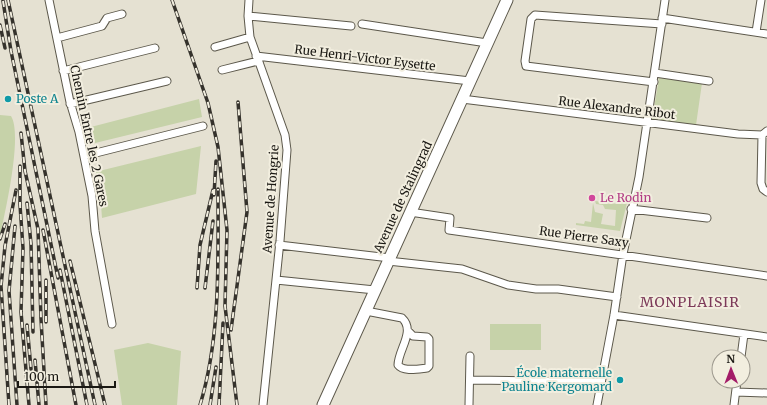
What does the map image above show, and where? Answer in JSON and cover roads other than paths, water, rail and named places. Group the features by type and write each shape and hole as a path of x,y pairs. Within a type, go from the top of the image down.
{"main road":[{"name":"Avenue de Stalingrad","path":"323,405 507,0"}],"street":[{"name":"Chemin Entre les 2 Gares","path":"49,0 70,104 84,156 92,196 95,231 112,324"},
{"name":"Avenue de Hongrie","path":"249,0 248,16 250,37 285,135 286,163 263,405"},
{"path":"596,405 614,315 631,209 639,177 665,0"},
{"path":"756,32 761,0"},
{"path":"56,38 102,26 107,18 122,14"},
{"path":"654,82 526,66 525,61 531,19 535,15 662,21 767,34"},
{"path":"248,16 351,26"},
{"path":"362,24 487,43"},
{"path":"215,47 250,37"},
{"path":"63,71 155,48"},
{"path":"222,70 257,59"},
{"name":"Rue Henri-Victor Eysette","path":"257,59 470,81"},
{"path":"655,72 709,81"},
{"path":"70,104 167,81"},
{"name":"Rue Alexandre Ribot","path":"462,99 738,134 764,133"},
{"path":"84,156 203,126"},
{"path":"764,133 761,183 763,189 767,192"},
{"path":"631,209 707,218"},
{"name":"Rue Pierre Saxy","path":"410,212 450,218 449,230 767,276"},
{"path":"279,245 462,269 508,285 536,289 558,289 617,297"},
{"path":"276,280 375,290"},
{"path":"366,311 402,318 406,321 408,331 399,356 398,365 400,368 406,369 427,368 429,366 429,339 427,337 413,336 408,331"},
{"path":"614,315 767,337"},
{"path":"742,349 744,334"},
{"path":"469,405 470,356"},
{"path":"470,380 600,382"},
{"path":"734,405 736,389"},
{"path":"736,392 767,393"}],"railway":[{"path":"8,0 95,405"},
{"path":"172,0 208,103 218,147 227,230 225,306 237,405"},
{"path":"3,1 11,51 58,278"},
{"path":"0,25 5,48"},
{"path":"231,330 247,212 238,102"},
{"path":"21,133 25,171 38,229 46,405"},
{"path":"214,195 216,161"},
{"path":"20,166 20,205 23,248 21,312 29,405"},
{"path":"200,405 207,379 215,325 218,270 218,189"},
{"path":"9,405 1,286 5,246 16,190"},
{"path":"197,288 200,245 213,190"},
{"path":"27,203 31,244 33,332"},
{"path":"205,288 213,221"},
{"path":"0,239 5,224"},
{"path":"15,226 9,291 17,405"},
{"path":"43,230 76,405"},
{"path":"70,261 105,405"},
{"path":"60,270 87,405"},
{"path":"46,280 46,322"},
{"path":"219,405 223,323"},
{"path":"27,325 31,369"},
{"path":"35,360 39,405"},
{"path":"210,405 216,367"}],"place":[{"name":"Poste A","path":"8,99"},
{"name":"Le Rodin","path":"592,198"},
{"name":"École maternelle Pauline Kergomard","path":"620,380"}],"district":[{"name":"MONPLAISIR","path":"690,302"}]}
